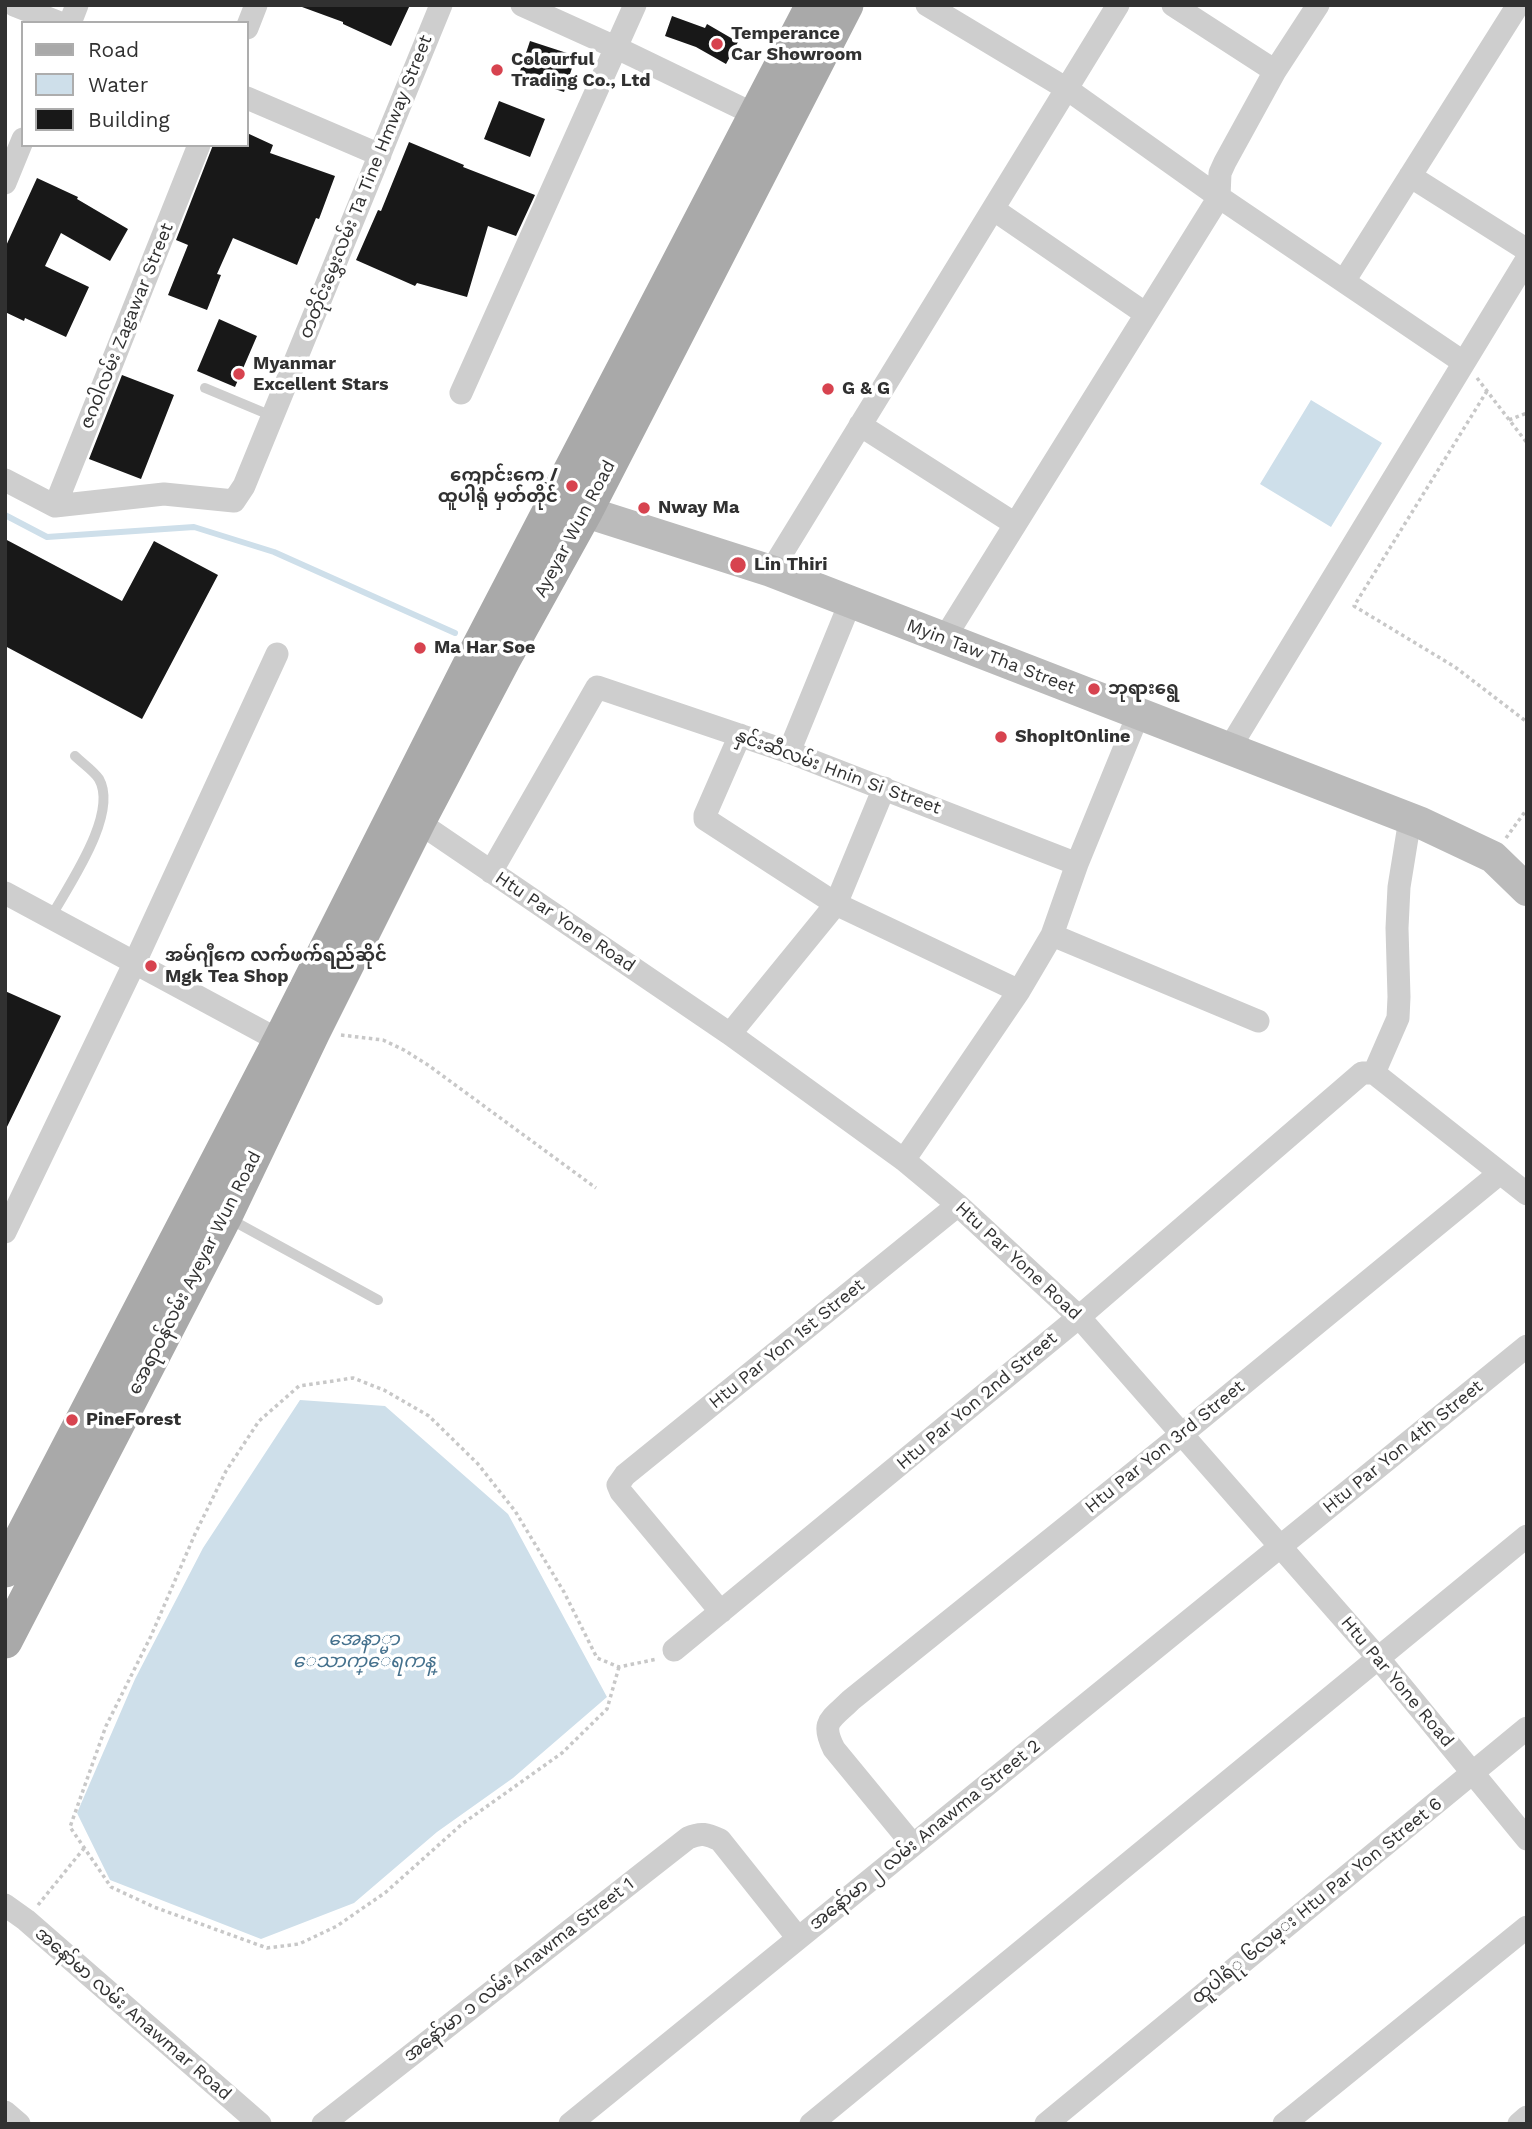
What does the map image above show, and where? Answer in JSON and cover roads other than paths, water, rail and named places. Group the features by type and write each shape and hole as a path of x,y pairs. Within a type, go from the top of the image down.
{"main road":[{"name":"Ayeyar Wun Road","path":"299,1042 408,814 571,507 769,121 813,5"},
{"name":"Ayeyar Wun Road","path":"769,121 846,5"},
{"name":"Myin Taw Tha Street","path":"571,507 771,571 1410,819 1493,857 1527,890"},
{"name":"အေရာဝန်လမ်း Ayeyar Wun Road","path":"5,1641 225,1216 299,1042"},
{"name":"အေရာဝန်လမ်း Ayeyar Wun Road","path":"5,1570 299,1042"}],"street":[{"path":"14,5 55,21"},
{"path":"248,25 256,5"},
{"name":"တတိုင်းမွှေးလမ်း Ta Tine Hmway Street","path":"55,506 164,494 234,501 244,486 441,5"},
{"path":"522,5 769,121"},
{"path":"461,393 635,5"},
{"path":"928,5 1067,89 1219,197 1463,362"},
{"path":"771,571 1118,5"},
{"path":"1173,5 1275,71"},
{"path":"944,639 1219,197 1220,173 1225,162 1275,71 1318,5"},
{"path":"1344,281 1518,5"},
{"path":"248,99 380,155"},
{"path":"5,183 21,144"},
{"name":"ဇဂဝါလမ်း Zagawar Street","path":"55,506 198,147"},
{"path":"1410,176 1527,250"},
{"path":"993,209 1146,314"},
{"path":"1229,749 1527,260"},
{"path":"860,425 1016,524"},
{"path":"5,480 55,506"},
{"path":"789,752 850,603"},
{"path":"5,1232 135,962 277,654"},
{"name":"နှင်းဆီလမ်း Hnin Si Street","path":"491,872 597,687 789,752 1077,864"},
{"path":"904,1160 1019,991 1052,935 1077,864 1138,715"},
{"path":"740,735 705,819 835,904 1019,991"},
{"path":"730,1034 835,904 884,788"},
{"name":"Htu Par Yone Road","path":"408,814 730,1034 904,1160 958,1205 1079,1317 1379,1659 1527,1839"},
{"path":"1410,819 1399,887 1398,1018 1374,1073 1527,1194"},
{"path":"6,895 299,1042"},
{"path":"1052,935 1258,1021"},
{"name":"Htu Par Yon 2nd Street","path":"674,1650 1079,1317 1362,1073 1374,1073"},
{"name":"Htu Par Yon 3rd Street","path":"913,1845 834,1749 827,1735 830,1720 851,1700 1182,1434 1500,1173"},
{"name":"Htu Par Yon 1st Street","path":"722,1612 621,1492 618,1485 625,1475 958,1205"},
{"name":"Htu Par Yon 4th Street","path":"1280,1547 1527,1346"},
{"path":"811,2124 1527,1536"},
{"name":"အနော်မာ ၂ လမ်း Anawma Street 2","path":"570,2124 1280,1547"},
{"name":"ထူပါရံု ၆လမ္း Htu Par Yon Street 6","path":"1046,2124 1527,1728"},
{"name":"အနော်မာ ၁ လမ်း Anawma Street 1","path":"323,2124 688,1838 697,1834 705,1833 720,1840 798,1938"},
{"name":"အနော်မာ လမ်း Anawmar Road","path":"5,1905 26,1920 260,2124"},
{"path":"1284,2124 1527,1927"},
{"path":"5,2112 19,2124"},
{"path":"1519,2124 1527,2117"}],"lane":[{"path":"205,388 272,416"},
{"path":"51,917 97,834 104,804 99,780 75,756"},
{"path":"225,1216 378,1300"}],"water":[{"path":"1311,400 1382,443 1331,527 1260,484"},
{"name":"အေနာ္မာ ေသာက္ေရကန္","path":"300,1400 385,1406 508,1514 607,1697 513,1778 437,1832 354,1903 261,1939 110,1880 77,1813 135,1679 203,1548"}],"waterway":[{"path":"5,515 47,537 194,527 274,552 455,633"}],"place":[{"name":"Temperance Car Showroom","path":"717,44"},
{"name":"Colourful Trading Co., Ltd","path":"497,70"},
{"name":"Myanmar Excellent Stars","path":"239,374"},
{"name":"G & G","path":"828,389"},
{"name":"ကျောင်းကွေ့ / ထူပါရုံ မှတ်တိုင်","path":"572,486"},
{"name":"Nway Ma","path":"644,508"},
{"name":"Lin Thiri","path":"738,565"},
{"name":"Ma Har Soe","path":"420,648"},
{"name":"ဘုရားရွေ","path":"1094,689"},
{"name":"ShopItOnline","path":"1001,737"},
{"name":"အမ်ဂျီကေ လက်ဖက်ရည်ဆိုင် Mgk Tea Shop","path":"151,966"},
{"name":"PineForest","path":"72,1420"}]}
